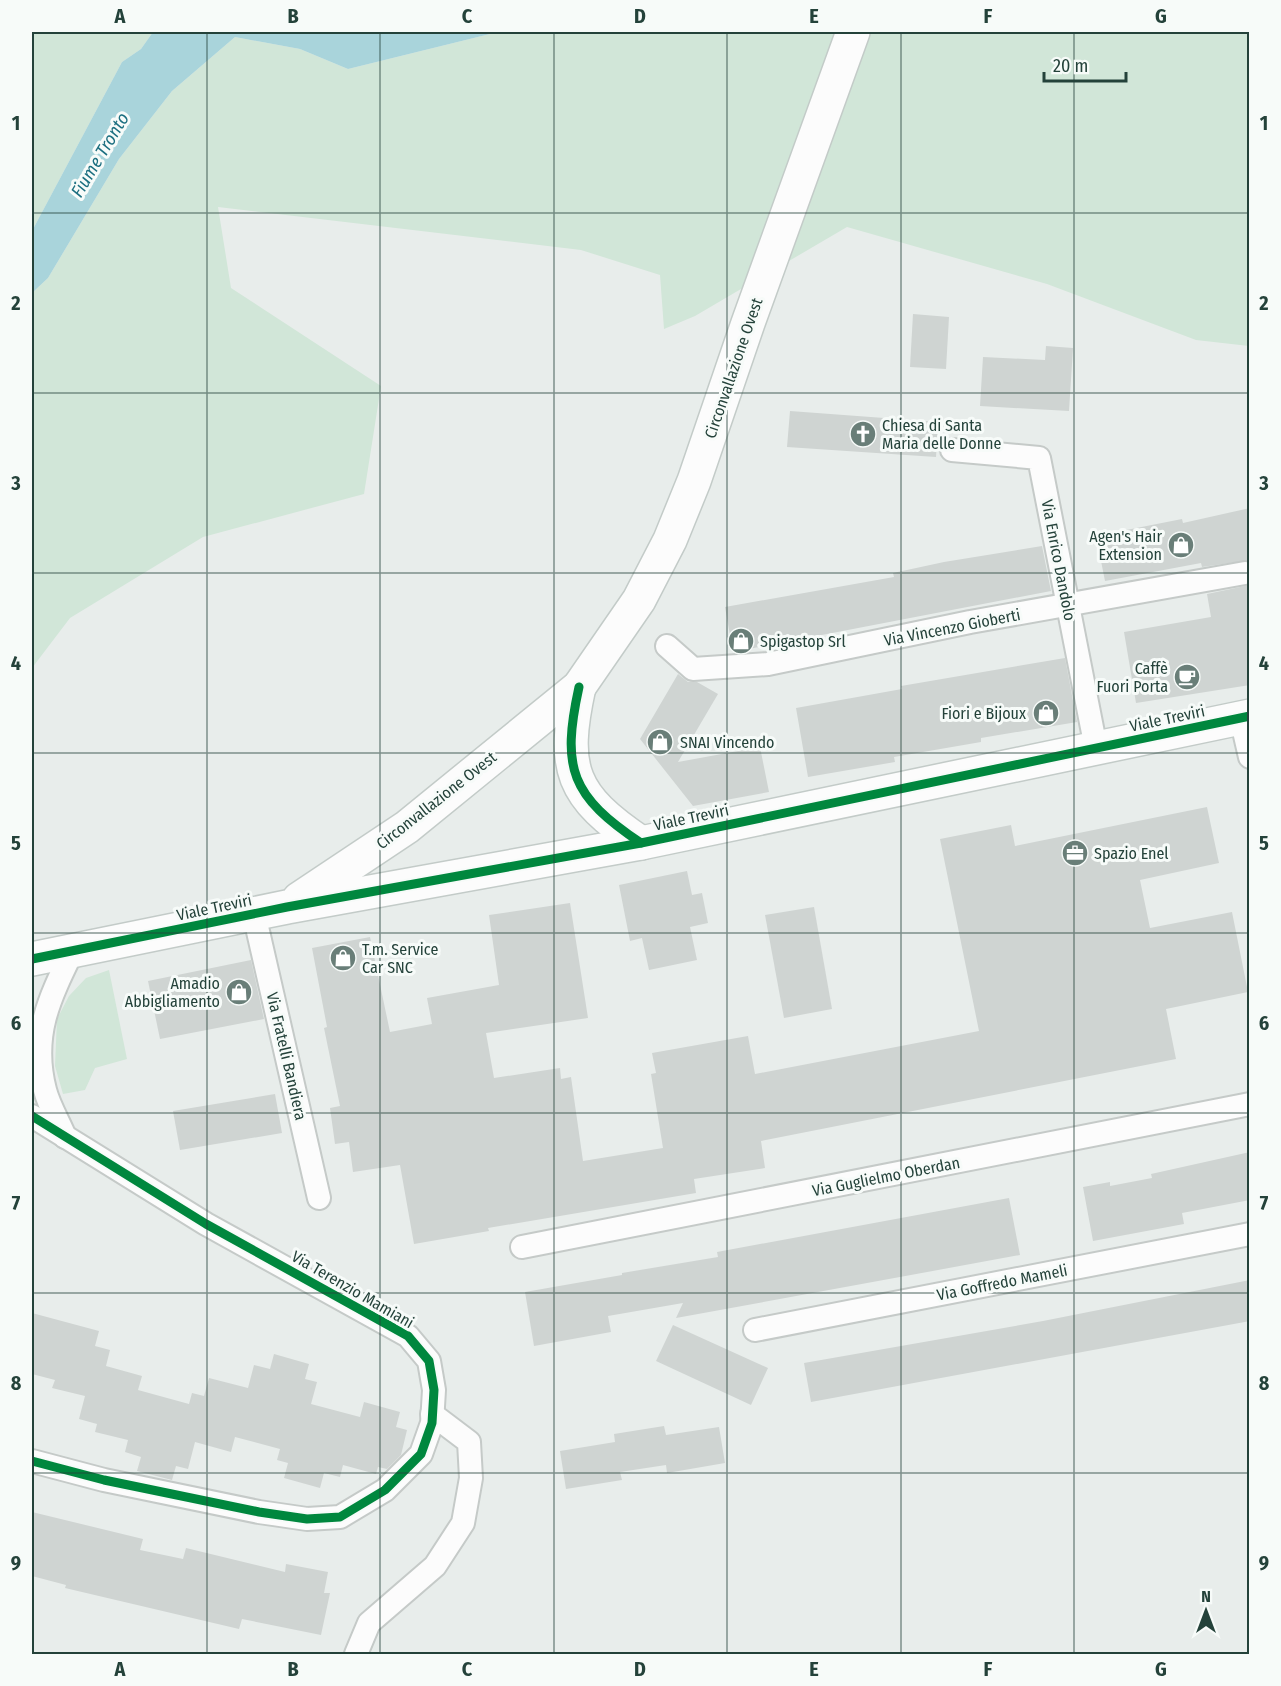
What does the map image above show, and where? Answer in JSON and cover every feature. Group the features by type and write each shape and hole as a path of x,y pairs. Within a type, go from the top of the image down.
{"main road":[{"name":"Circonvallazione Ovest","path":"287,907 407,827 579,687 639,600 670,540 714,426 748,322 853,32"},
{"name":"Circonvallazione Ovest","path":"579,687 572,721 570,752 576,779 597,808 615,826 641,843"},
{"name":"Viale Treviri","path":"32,959 287,907 641,843 1245,717"}],"street":[{"name":"Via Enrico Dandolo","path":"952,450 1039,458 1096,748"},
{"name":"Via Vincenzo Gioberti","path":"668,646 693,669 768,664 1245,573"},
{"path":"1245,717 1250,757"},
{"name":"Via Fratelli Bandiera","path":"254,914 319,1198"},
{"path":"65,1137 45,1090 35,1036 47,1002 72,952"},
{"name":"Via Guglielmo Oberdan","path":"522,1248 1250,1104"},
{"name":"Via Terenzio Mamiani","path":"32,1116 206,1224 408,1336 429,1360 434,1390 432,1424 421,1454 385,1490 339,1517 307,1519 259,1512 104,1480 32,1461"},
{"name":"Via Goffredo Mameli","path":"755,1330 1250,1234"},
{"path":"356,1654 369,1623 435,1566 463,1523 471,1478 469,1442 432,1414"}],"green space":[{"path":"32,32 153,32 141,49 122,62 32,231"},
{"path":"498,32 1249,32 1249,346 1196,340 1047,284 847,227 695,316 664,329 660,275 581,250 218,207 231,288 381,386 364,494 203,537 70,618 32,668 32,293 48,278 119,159 172,91 235,37 300,49 348,69"},
{"path":"109,970 127,1059 95,1068 85,1090 63,1094 55,1066 57,1019 69,996 86,978"}],"water":[{"name":"Fiume Tronto","path":"153,32 498,32 348,69 300,49 235,37 172,91 119,159 48,278 32,293 32,231 122,62 141,49"}],"building":[{"path":"913,314 949,317 946,369 910,367"},
{"path":"1046,346 1073,348 1069,411 980,406 983,357 1045,360"},
{"name":"Chiesa di Santa Maria delle Donne","path":"790,411 938,422 936,457 787,447"},
{"path":"1250,508 1250,560 1202,567 1201,563 1105,581 1096,536 1182,519 1183,523"},
{"path":"1042,546 1051,591 733,652 725,607 894,577 893,573 944,562"},
{"path":"1250,585 1250,685 1136,703 1124,632 1211,617 1207,594"},
{"path":"1065,658 1077,722 981,738 981,742 894,757 895,762 808,777 796,708 902,689 901,686"},
{"path":"678,674 688,682 697,682 718,694 678,762 760,747 769,792 693,806 640,739"},
{"path":"1207,807 1219,863 1140,880 1150,928 1232,912 1248,992 1166,1009 1176,1059 761,1141 765,1168 694,1179 696,1193 488,1228 489,1231 414,1244 400,1165 353,1172 349,1142 335,1144 330,1108 340,1106 324,1028 327,1027 312,948 370,937 390,1032 432,1024 427,998 499,985 489,915 570,903 588,1018 486,1033 494,1078 560,1068 561,1079 571,1077 583,1161 663,1148 651,1074 656,1073 652,1053 748,1036 755,1074 979,1031 940,839 1011,825 1015,846"},
{"path":"687,871 692,895 702,893 708,923 690,927 697,960 649,970 642,938 630,941 619,885"},
{"path":"814,907 832,1009 784,1018 765,915"},
{"path":"251,960 264,1019 160,1039 148,981"},
{"path":"275,1094 282,1133 180,1150 173,1111"},
{"path":"1250,1152 1250,1200 1182,1213 1184,1224 1093,1241 1083,1187 1110,1182 1110,1186 1152,1178 1151,1174"},
{"path":"1009,1198 1020,1255 676,1318 683,1303 608,1316 611,1332 534,1346 525,1292 718,1257 717,1252"},
{"path":"1250,1280 1250,1321 811,1402 804,1363 1043,1321"},
{"path":"32,1313 99,1331 95,1346 110,1350 106,1366 142,1376 138,1390 189,1404 192,1393 204,1396 209,1378 248,1388 254,1365 270,1369 274,1354 309,1364 305,1379 317,1382 311,1404 360,1417 364,1402 400,1412 396,1427 407,1430 401,1455 387,1469 378,1467 376,1474 343,1465 340,1477 324,1473 320,1488 284,1478 288,1463 277,1460 280,1449 235,1437 231,1452 195,1442 188,1469 176,1466 172,1480 137,1471 141,1457 125,1452 128,1440 95,1432 97,1424 79,1419 85,1396 52,1388 55,1380 32,1374"},
{"path":"673,1325 768,1368 751,1405 656,1361"},
{"path":"664,1426 666,1435 719,1427 725,1463 667,1473 666,1465 620,1472 622,1480 566,1489 560,1451 615,1442 614,1434"},
{"path":"32,1512 143,1539 140,1550 183,1559 186,1548 285,1572 286,1564 328,1572 324,1593 330,1593 321,1635 242,1619 239,1629 65,1588 66,1585 32,1576"}],"cycle path":[{"path":"579,687 571,739 572,760 577,778 586,795 599,810 641,843"},
{"path":"32,959 287,907 641,843 1250,716"},
{"path":"32,1116 206,1224 408,1336 429,1361 434,1390 432,1423 421,1454 385,1490 340,1517 307,1519 259,1512 104,1480 32,1461"}],"place":[{"name":"Chiesa di Santa Maria delle Donne","path":"863,434"},
{"name":"Agen's Hair Extension","path":"1181,545"},
{"name":"Spigastop Srl","path":"741,641"},
{"name":"Caffè Fuori Porta","path":"1187,677"},
{"name":"Fiori e Bijoux","path":"1046,713"},
{"name":"SNAI Vincendo","path":"660,742"},
{"name":"Spazio Enel","path":"1075,853"},
{"name":"T.m. Service Car SNC","path":"343,958"},
{"name":"Amadio Abbigliamento","path":"239,992"}]}
